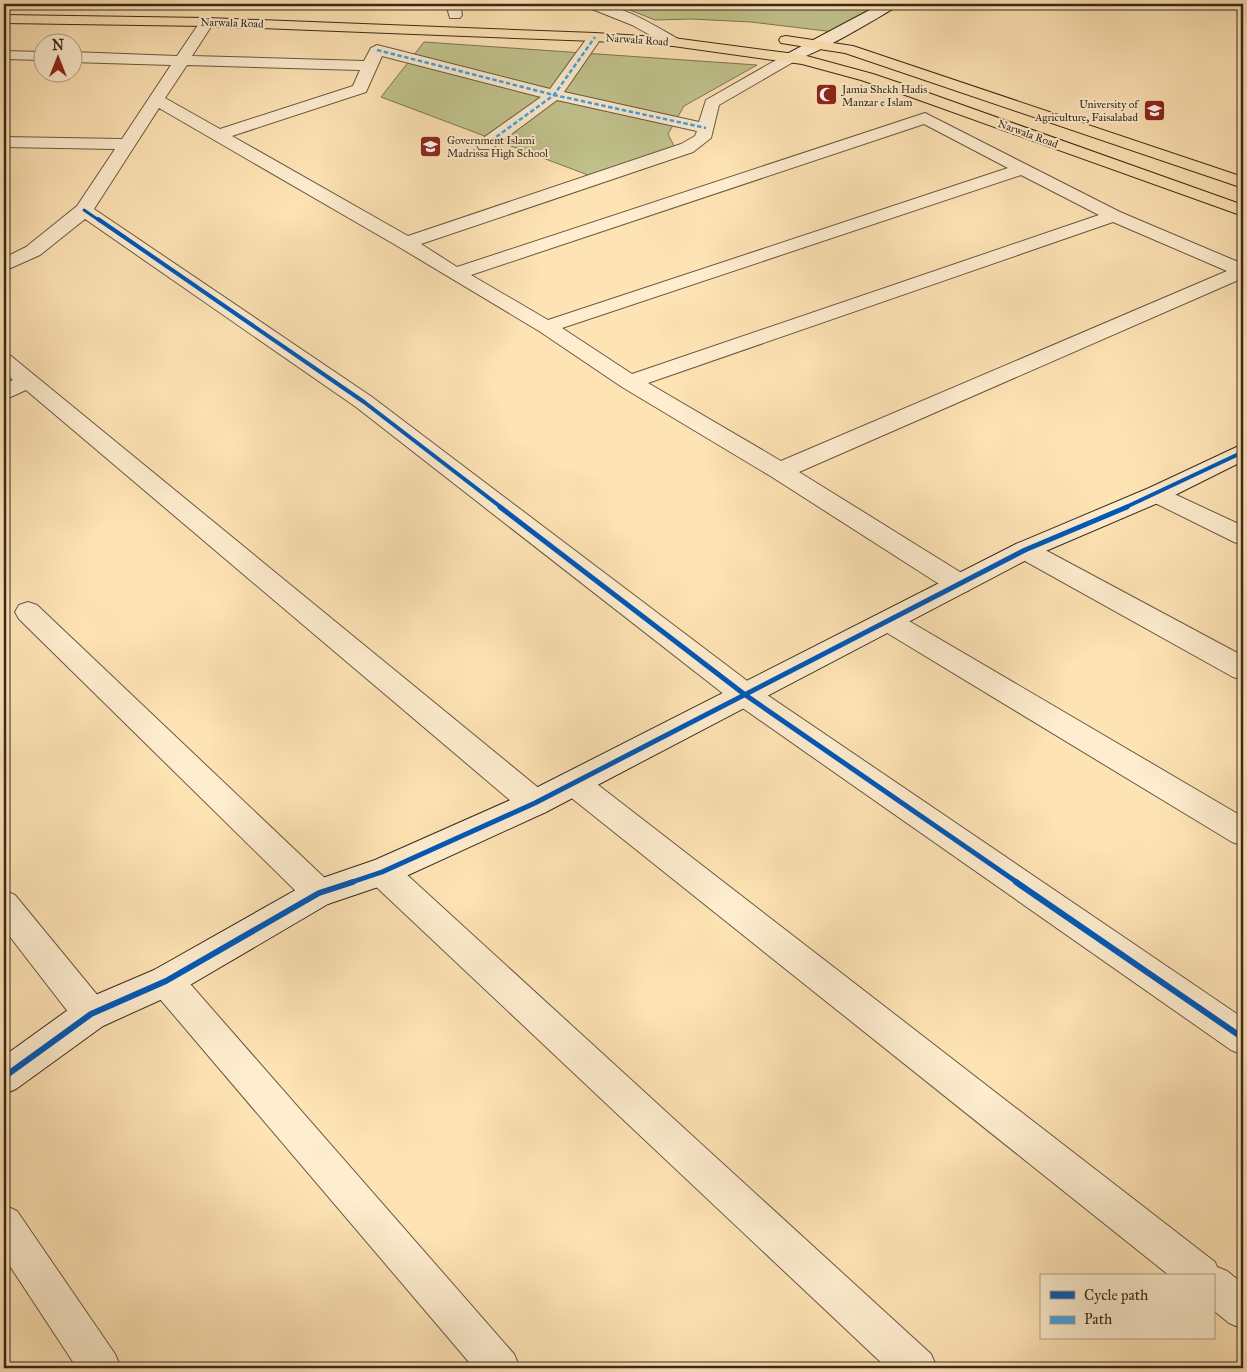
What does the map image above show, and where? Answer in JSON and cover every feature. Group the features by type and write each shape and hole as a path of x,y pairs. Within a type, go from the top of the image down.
{"main road":[{"path":"435,14 454,9 474,15"},
{"name":"Narwala Road","path":"4,19 207,22 596,37 673,42 790,58 876,80 1243,212"},
{"name":"Narwala Road","path":"590,20 676,26"},
{"name":"Narwala Road","path":"772,38 848,49 1243,183"}],"street":[{"path":"592,4 637,22 673,42"},
{"path":"406,243 687,148 703,138 712,103 790,58 891,4"},
{"path":"4,265 33,251 84,210 180,60 207,22"},
{"path":"217,135 360,89 385,29"},
{"path":"485,145 554,95 596,37"},
{"path":"377,50 554,95 706,128"},
{"path":"4,55 32,56"},
{"path":"82,57 370,66"},
{"path":"156,99 406,243 546,327 630,382 780,471 960,584"},
{"path":"455,274 924,118 1114,216 1243,271"},
{"path":"4,142 127,144"},
{"path":"546,327 1022,169"},
{"path":"84,210 364,402 744,694 1243,1038"},
{"path":"630,382 1114,216"},
{"path":"780,471 1243,271"},
{"path":"4,362 535,803"},
{"path":"4,393 27,381"},
{"path":"4,1077 91,1014 166,981 319,893 382,872 535,803 1026,550 1157,494 1243,452"},
{"path":"1157,494 1243,536"},
{"path":"1026,550 1243,669"},
{"path":"28,612 319,893"},
{"path":"888,621 1243,833"},
{"path":"574,783 1198,1274"},
{"path":"382,872 917,1368"},
{"path":"4,904 91,1014"},
{"path":"166,981 500,1368"},
{"path":"4,1224 102,1368"},
{"path":"1214,1286 1243,1309"}],"green space":[{"path":"615,4 892,4 843,33 751,22 691,19 655,20"},
{"path":"424,42 757,65 684,106 668,134 676,150 588,175 381,97"}],"marked path":[{"path":"485,145 554,95 595,37"},
{"path":"377,50 554,95 706,128"}],"cycle path":[{"path":"84,210 364,402 744,694 1243,1038"},
{"path":"4,1077 91,1014 166,981 319,893 382,872 535,803 1025,550 1157,494 1243,452"}],"place":[{"name":"Jamia Shekh Hadis Manzar e Islam","path":"826,95"},
{"name":"University of Agriculture, Faisalabad","path":"1154,110"},
{"name":"Government Islami Madrissa High School","path":"431,146"}]}
